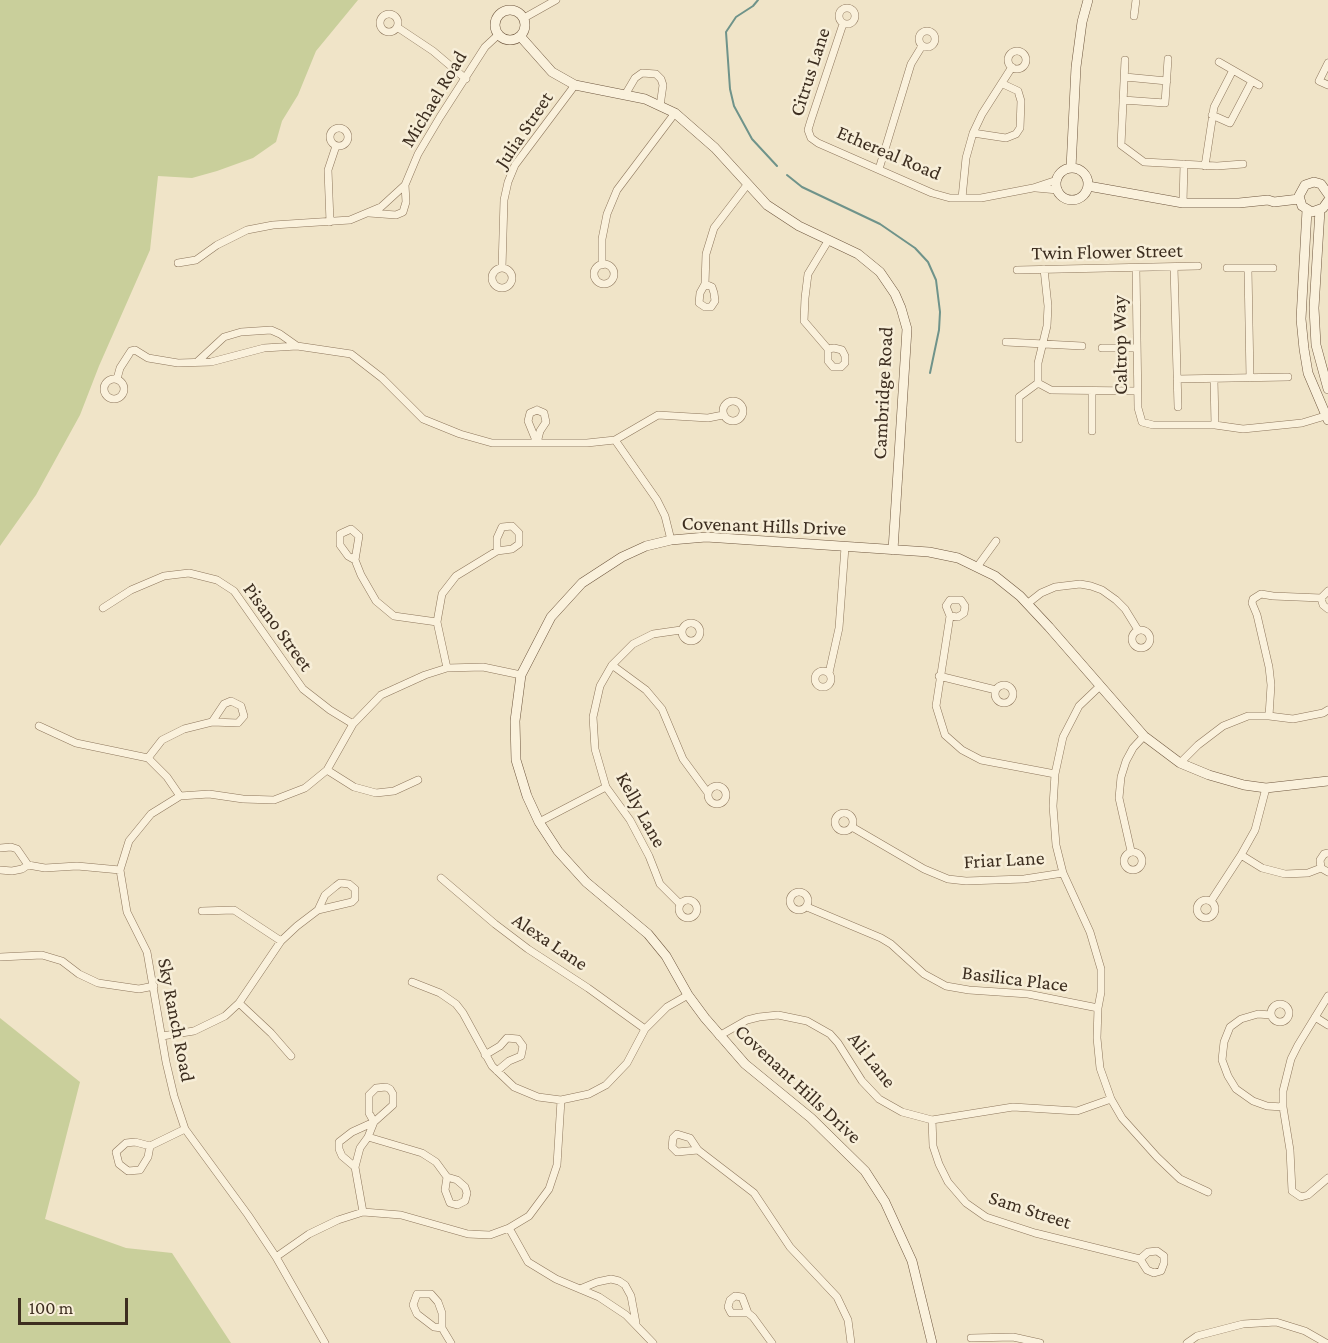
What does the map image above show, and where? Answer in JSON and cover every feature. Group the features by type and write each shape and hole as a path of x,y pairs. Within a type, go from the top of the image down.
{"street":[{"path":"524,18 556,0"},
{"path":"1071,168 1076,67 1082,22 1088,0"},
{"path":"1134,15 1136,0"},
{"path":"517,11 524,18 525,28 516,39 507,39 499,34 496,19 503,12 517,11"},
{"name":"Citrus Lane","path":"808,130 843,24"},
{"path":"397,27 433,51 466,79"},
{"name":"Michael Road","path":"367,213 396,215 403,212 405,185 418,154 485,47 499,34"},
{"name":"Cambridge Road","path":"520,36 552,72 575,85 645,99 675,113 715,148 767,205 799,226 858,254 880,272 895,294 907,329 893,550"},
{"path":"879,169 912,64 922,46"},
{"path":"1123,100 1165,103 1168,59"},
{"path":"1125,60 1121,145 1144,162 1204,166 1243,164"},
{"path":"1212,115 1230,123 1255,83 1219,62"},
{"path":"1328,63 1319,81 1328,85"},
{"path":"962,198 966,158 973,133 982,114 1012,68"},
{"path":"1204,166 1214,107 1233,70"},
{"path":"625,94 635,78 642,73 656,74 663,85 660,106"},
{"path":"1125,77 1167,81"},
{"path":"973,133 1006,138 1016,134 1020,128 1021,101 1017,91 1003,84"},
{"name":"Julia Street","path":"502,268 504,200 508,182 515,165 575,85"},
{"path":"602,265 602,239 606,214 617,190 675,113"},
{"name":"Ethereal Road","path":"808,130 811,138 818,142 932,193 951,198 981,198 1057,185"},
{"path":"330,222 328,170 336,146"},
{"path":"1183,203 1185,164"},
{"path":"1071,168 1084,173 1088,186 1084,194 1077,199 1067,199 1057,185 1062,172 1071,168"},
{"path":"1320,210 1307,210 1302,206 1300,196 1305,185 1311,183 1317,183 1327,190"},
{"name":"Michael Road","path":"178,263 196,260 217,245 247,230 273,225 350,220 381,207 405,185"},
{"path":"705,284 706,254 714,228 747,185"},
{"path":"1088,186 1183,203 1239,203 1268,200 1273,197 1300,196"},
{"path":"1328,202 1320,210 1314,308 1316,345 1328,389"},
{"path":"1214,379 1215,425 1243,429 1302,423 1327,417 1308,373 1304,349 1301,308 1307,210"},
{"path":"828,241 808,274 804,321 828,349"},
{"name":"Twin Flower Street","path":"1017,270 1198,266"},
{"path":"1174,267 1178,407"},
{"name":"Caltrop Way","path":"1136,268 1137,391 1142,422 1153,425 1215,425"},
{"path":"1227,268 1273,268"},
{"path":"1248,269 1250,378"},
{"path":"1038,383 1038,363 1044,344 1048,306 1044,270"},
{"path":"197,362 224,337 241,332 271,330 297,346"},
{"path":"1006,342 1082,346"},
{"path":"117,379 120,368 131,351 135,350 148,358 178,363 212,362 264,348 297,346 351,354 382,378 423,419 492,443 587,443 615,440 658,415 708,418 723,415"},
{"path":"1102,348 1137,348"},
{"path":"1177,379 1288,377"},
{"path":"1038,383 1051,390 1137,391"},
{"path":"1019,439 1019,397 1038,383"},
{"path":"1092,391 1092,430"},
{"path":"615,440 657,500 665,516 671,540"},
{"name":"Covenant Hills Drive","path":"932,1343 912,1261 885,1202 864,1171 811,1118 745,1064 719,1036 688,995 666,956 648,934 586,882 558,851 539,822 527,796 516,759 515,721 521,675 551,617 582,583 622,557 646,546 671,540 706,537 929,552 958,558 995,576 1028,604 1143,736 1180,763 1209,775 1244,785 1266,788 1328,781"},
{"path":"976,567 996,541"},
{"path":"829,673 839,628 845,547"},
{"path":"447,668 437,622 442,594 456,576 497,551"},
{"path":"356,560 361,575 376,601 394,616 437,622"},
{"name":"Pisano Street","path":"104,608 131,590 164,576 189,573 217,580 234,591 303,689 353,724"},
{"path":"1028,604 1041,593 1055,587 1080,584 1091,586 1102,590 1116,600 1125,609 1138,630"},
{"path":"1269,716 1271,685 1269,667 1252,603 1253,599 1261,594 1321,598 1328,591"},
{"path":"1321,598 1323,606 1328,609"},
{"path":"950,616 936,706 945,735 962,750 981,760 1055,774"},
{"name":"Kelly Lane","path":"680,904 660,884 649,856 630,820 606,787 595,749 593,717 600,686 612,665 633,644 653,634 681,630"},
{"path":"612,665 646,690 662,709 683,759 708,793"},
{"name":"Sky Ranch Road","path":"326,1343 276,1257 185,1129 174,1096 147,952 127,912 120,870 129,841 152,814 180,796 209,794 243,799 274,800 305,788 327,770 353,724 381,695 425,675 447,668 483,667 521,675"},
{"path":"939,676 996,690"},
{"path":"1100,686 1079,706 1063,737 1055,774 1053,807 1056,845 1063,873 1090,932 1098,956 1101,992 1098,1008 1097,1050 1100,1068 1111,1099 1122,1118 1180,1179 1208,1192"},
{"path":"148,758 162,740 184,729 212,722 238,723 244,716 241,706 231,701 224,704 212,722"},
{"path":"1180,763 1198,744 1222,726 1248,716 1293,719 1328,711"},
{"path":"39,726 76,743 148,758 167,777 180,796"},
{"path":"1131,851 1119,798 1121,777 1126,760 1143,736"},
{"path":"327,770 354,787 376,793 394,791 418,780"},
{"path":"539,822 606,787"},
{"path":"1211,901 1241,855 1254,830 1266,788"},
{"name":"Friar Lane","path":"852,827 924,869 948,879 966,881 1024,879 1063,873"},
{"path":"0,848 17,849 28,865"},
{"path":"1241,855 1262,868 1285,874 1325,870 1321,857 1328,853"},
{"path":"0,870 12,871 28,865 45,868 76,866 120,870"},
{"name":"Alexa Lane","path":"441,878 528,949 645,1029"},
{"path":"162,1036 194,1031 225,1016 239,1003 281,941 318,910 352,902 355,899 355,889 349,884 340,883 325,895 318,910"},
{"name":"Basilica Place","path":"807,907 881,938 891,944 924,974 946,986 959,990 1028,994 1098,1008"},
{"path":"202,911 234,910 281,941"},
{"path":"0,957 42,955 62,961 79,974 98,983 139,989 154,986"},
{"path":"412,982 440,993 456,1004 485,1055 505,1080 520,1090 538,1097 561,1100 589,1094 612,1080 627,1063 645,1029 667,1007 688,995"},
{"path":"1328,996 1291,1059 1283,1091 1292,1191 1301,1197 1315,1191 1328,1178"},
{"path":"239,1003 271,1033 291,1056"},
{"path":"1271,1015 1258,1014 1241,1019 1230,1028 1224,1042 1222,1060 1236,1089 1252,1101 1267,1106 1283,1107"},
{"name":"Ali Lane","path":"719,1036 747,1020 759,1017 778,1015 807,1021 830,1034 862,1081 879,1099 902,1112 932,1120 1013,1107 1077,1111 1111,1099"},
{"path":"1315,1017 1328,1025"},
{"path":"485,1055 500,1046 507,1038 518,1039 523,1046 521,1056 509,1061 497,1071"},
{"path":"355,1167 342,1156 339,1142 352,1132 374,1122 393,1105 393,1094 386,1087 376,1088 369,1095 369,1113 374,1122"},
{"path":"276,1257 309,1234 363,1212 401,1215 468,1234 490,1234 509,1228 529,1216 549,1189 557,1165 561,1100"},
{"name":"Sam Street","path":"932,1120 933,1146 948,1182 966,1203 986,1217 1035,1233 1140,1259"},
{"path":"363,1212 355,1167 360,1148 368,1137 374,1122"},
{"path":"150,1146 148,1157 140,1170 128,1171 119,1164 116,1152 126,1143 135,1142 150,1146 185,1129"},
{"path":"368,1137 422,1153 436,1162 447,1177"},
{"path":"698,1150 754,1193 790,1247 837,1297 848,1320 851,1343"},
{"path":"509,1228 528,1262 556,1279 599,1297 636,1323 653,1343"},
{"path":"580,1289 597,1282 619,1281 625,1285 631,1296 636,1323"},
{"path":"442,1328 434,1327 417,1314 413,1305 417,1294 431,1294 438,1302 442,1313 442,1328 451,1343"},
{"path":"747,1313 753,1317 772,1343"},
{"path":"1187,1343 1197,1336 1243,1324 1276,1322 1305,1331 1324,1342"},
{"path":"971,1338 1014,1337 1040,1343"}],"green space":[{"path":"0,0 358,0 316,51 298,95 282,121 276,142 253,158 217,171 192,178 158,176 150,250 80,415 36,495 0,546"},
{"path":"0,1018 80,1082 45,1219 126,1248 172,1253 231,1343 0,1343"}],"waterway":[{"path":"758,0 736,17 726,32 730,89 734,106 752,139 777,166"},
{"path":"787,175 802,187 880,224 915,248 928,262 936,280 940,312 939,330 930,373"}]}
